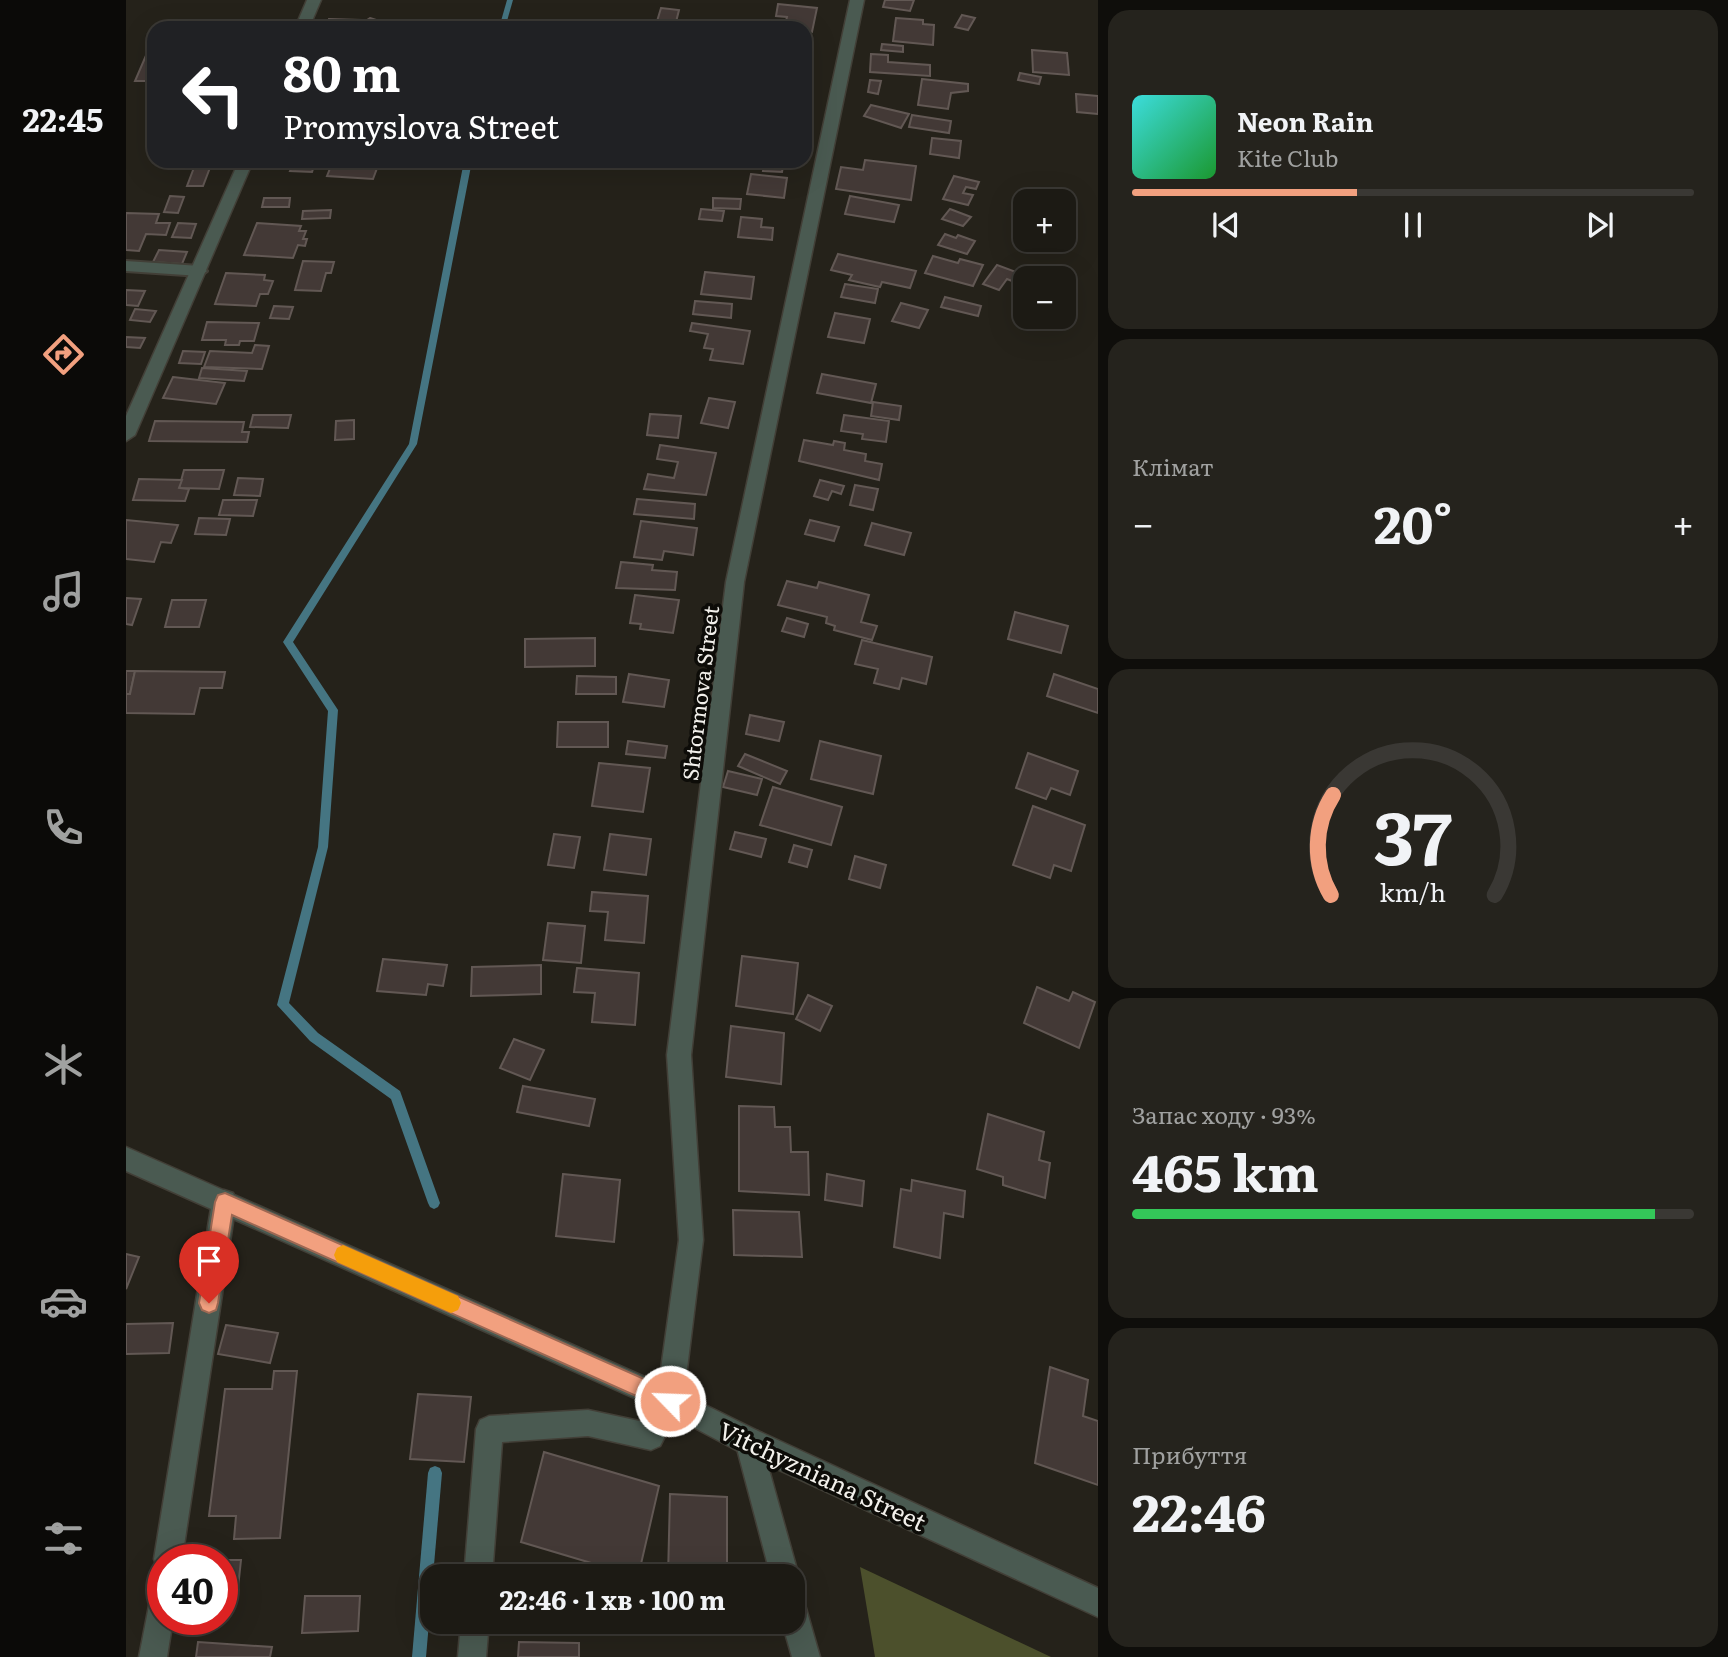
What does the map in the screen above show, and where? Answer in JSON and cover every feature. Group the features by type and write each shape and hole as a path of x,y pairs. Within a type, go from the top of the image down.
{"street":[{"path":"305,21 314,0"},
{"name":"Shtormova Street","path":"479,1564 489,1429 588,1423 652,1437 670,1401 691,1240 678,1055 735,582 857,0"},
{"path":"126,435 243,168"},
{"name":"Vitchyzniana Street","path":"126,1159 670,1401 748,1441 1098,1603"},
{"path":"170,1544 225,1202"},
{"path":"748,1441 781,1564"},
{"path":"472,1657 474,1634"},
{"path":"800,1634 806,1657"},
{"path":"153,1657 157,1635"}],"lane":[{"path":"126,266 200,271"}],"green space":[{"path":"860,1567 1051,1657 875,1657"}],"building":[{"path":"885,0 914,0 910,11 883,7"},
{"path":"778,4 817,8 812,32 812,21 786,21 787,17 776,16"},
{"path":"661,8 679,10 676,21 657,21"},
{"path":"962,15 975,18 968,30 955,27"},
{"path":"896,18 923,20 923,24 934,25 933,45 893,41"},
{"path":"329,19 361,20 361,21"},
{"path":"882,44 903,46 903,52 881,50"},
{"path":"1032,50 1067,53 1069,75 1033,72"},
{"path":"147,53 147,81 135,81"},
{"path":"871,54 888,55 888,62 930,65 930,76 870,72"},
{"path":"1020,73 1041,77 1039,84 1018,80"},
{"path":"922,79 968,84 968,91 951,93 948,109 918,105"},
{"path":"870,80 881,81 878,94 868,92"},
{"path":"1076,94 1098,96 1098,114 1077,112"},
{"path":"871,105 909,114 901,128 864,116"},
{"path":"912,115 951,121 949,133 909,127"},
{"path":"932,138 961,141 959,158 930,154"},
{"path":"865,160 916,166 911,200 836,189 841,167 863,170"},
{"path":"194,168 210,168 203,186 187,186"},
{"path":"291,168 313,168 312,172 290,171"},
{"path":"330,168 377,168 373,179 327,176"},
{"path":"764,168 783,168 782,172 763,171"},
{"path":"751,174 787,178 784,198 747,194"},
{"path":"954,176 979,182 976,189 966,187 963,193 973,195 968,205 943,199"},
{"path":"170,196 184,197 178,213 164,212"},
{"path":"850,196 899,205 894,222 845,214"},
{"path":"264,198 290,198 289,207 262,207"},
{"path":"713,198 741,199 740,209 713,208"},
{"path":"701,209 724,211 722,221 699,219"},
{"path":"950,209 971,217 963,226 942,219"},
{"path":"331,210 330,218 302,219 303,211"},
{"path":"126,213 159,214 156,223 170,223 166,235 146,234 139,251 126,250"},
{"path":"741,217 762,219 761,227 773,228 772,240 738,237"},
{"path":"178,223 196,224 191,238 172,237"},
{"path":"257,223 301,226 299,231 306,231 303,239 307,239 305,246 298,245 293,258 244,255"},
{"path":"945,234 975,241 967,254 938,245"},
{"path":"159,250 187,252 182,264 153,262"},
{"path":"838,254 916,271 910,288 882,282 880,287 849,280 852,275 831,270"},
{"path":"933,256 958,263 960,259 983,265 973,286 925,273"},
{"path":"303,261 334,262 331,273 326,273 321,291 295,290"},
{"path":"997,265 1013,271 1013,281 1007,279 999,290 983,284"},
{"path":"705,272 754,277 751,299 701,294"},
{"path":"226,273 265,275 264,280 273,281 268,294 260,294 256,306 215,304"},
{"path":"845,284 878,289 875,303 841,297"},
{"path":"126,290 145,291 138,306 126,305"},
{"path":"945,297 981,306 978,316 941,307"},
{"path":"695,301 732,304 731,318 693,314"},
{"path":"901,303 928,310 919,328 892,321"},
{"path":"274,306 293,307 289,319 270,318"},
{"path":"135,309 156,311 150,322 130,320"},
{"path":"835,313 870,319 864,343 828,337"},
{"path":"207,322 259,323 254,341 225,345 226,340 202,340"},
{"path":"692,323 750,331 743,364 710,360 713,349 704,348 708,334 690,331"},
{"path":"126,337 145,338 140,348 126,347"},
{"path":"255,345 269,346 262,369 204,367 210,351 252,353"},
{"path":"183,351 205,352 201,364 179,363"},
{"path":"202,368 247,371 244,381 199,378"},
{"path":"822,374 876,384 871,403 817,393"},
{"path":"173,377 225,383 216,404 163,398"},
{"path":"709,398 735,402 728,428 701,423"},
{"path":"873,402 901,406 899,420 871,416"},
{"path":"650,414 681,416 678,438 647,435"},
{"path":"253,415 291,415 288,428 250,427"},
{"path":"844,415 889,421 886,442 862,439 863,434 841,431"},
{"path":"354,420 354,439 335,440 336,421"},
{"path":"155,421 244,422 242,432 249,432 247,442 149,441"},
{"path":"804,440 833,445 834,441 845,443 844,450 866,454 865,461 882,464 879,480 799,461"},
{"path":"660,445 716,453 706,495 644,489 648,474 674,478 678,462 657,459"},
{"path":"184,470 224,470 219,489 179,488"},
{"path":"238,478 263,479 260,496 234,495"},
{"path":"139,479 182,480 179,488 189,489 185,501 133,500"},
{"path":"820,480 844,486 841,494 832,491 828,500 814,496"},
{"path":"855,485 878,489 873,510 850,505"},
{"path":"637,499 695,504 694,519 634,514"},
{"path":"223,500 257,500 253,516 219,515"},
{"path":"199,518 230,519 226,535 195,534"},
{"path":"126,520 178,525 171,543 161,542 154,562 126,559"},
{"path":"810,520 839,527 834,541 805,534"},
{"path":"641,521 697,528 693,555 664,551 662,560 634,557"},
{"path":"872,523 911,533 904,555 865,545"},
{"path":"621,562 653,565 652,570 677,572 675,590 616,588"},
{"path":"787,581 817,588 819,582 869,595 861,622 877,626 872,640 834,630 835,626 826,623 827,617 778,605"},
{"path":"635,595 679,600 673,633 640,629 641,624 630,623"},
{"path":"126,598 141,599 132,625 126,624"},
{"path":"172,600 206,600 199,627 165,627"},
{"path":"1015,612 1068,626 1061,653 1008,639"},
{"path":"787,618 808,624 804,637 782,631"},
{"path":"595,638 595,666 525,667 525,639"},
{"path":"862,640 932,657 926,684 902,678 899,689 874,683 878,669 855,664"},
{"path":"126,671 135,671 130,694 126,694"},
{"path":"135,671 225,672 222,688 200,688 194,714 126,713 126,694 130,694"},
{"path":"629,674 669,680 664,707 623,702"},
{"path":"1054,674 1098,689 1098,713 1047,696"},
{"path":"577,676 616,677 616,694 576,694"},
{"path":"750,715 784,722 779,741 746,734"},
{"path":"558,722 608,722 608,747 557,747"},
{"path":"628,741 667,746 665,758 626,754"},
{"path":"820,741 881,756 873,794 811,779"},
{"path":"1028,753 1078,771 1070,795 1051,788 1046,799 1016,788"},
{"path":"745,754 787,771 780,784 738,766"},
{"path":"599,763 650,768 643,812 592,806"},
{"path":"728,771 762,779 757,795 723,787"},
{"path":"773,787 842,807 831,845 760,825"},
{"path":"1033,806 1085,825 1071,871 1054,865 1050,878 1013,865"},
{"path":"735,832 766,839 761,857 730,849"},
{"path":"554,834 580,837 574,868 548,865"},
{"path":"610,834 651,839 646,875 604,870"},
{"path":"794,845 812,850 807,867 789,862"},
{"path":"855,856 886,865 880,888 849,879"},
{"path":"592,892 648,896 644,943 605,940 608,912 590,911"},
{"path":"548,923 585,926 581,963 543,960"},
{"path":"742,956 798,963 793,1014 736,1006"},
{"path":"383,959 447,965 443,986 428,984 426,995 377,991"},
{"path":"541,965 541,994 471,996 472,967"},
{"path":"577,968 639,973 635,1025 592,1022 595,993 574,992"},
{"path":"1037,987 1069,1001 1073,992 1095,1002 1079,1048 1024,1023"},
{"path":"808,995 832,1006 820,1031 796,1019"},
{"path":"731,1026 784,1033 781,1084 726,1077"},
{"path":"514,1039 544,1050 530,1080 500,1068"},
{"path":"523,1086 595,1099 589,1126 517,1112"},
{"path":"739,1106 774,1107 775,1127 790,1127 791,1152 808,1152 809,1195 739,1191"},
{"path":"988,1114 1044,1132 1039,1160 1050,1163 1045,1198 1003,1185 1003,1177 977,1169"},
{"path":"563,1174 620,1180 614,1242 556,1236"},
{"path":"827,1174 864,1181 862,1206 825,1200"},
{"path":"912,1180 965,1191 963,1217 944,1213 940,1258 894,1247 901,1189 911,1191"},
{"path":"733,1210 799,1212 802,1257 734,1255"},
{"path":"126,1254 139,1257 126,1289"},
{"path":"173,1323 169,1353 126,1354 126,1324"},
{"path":"226,1325 278,1333 270,1363 218,1354"},
{"path":"1050,1367 1088,1380 1083,1416 1098,1421 1098,1485 1035,1463"},
{"path":"274,1371 297,1371 280,1538 234,1539 236,1516 209,1516 225,1389 272,1389"},
{"path":"418,1394 471,1397 464,1462 410,1459"},
{"path":"544,1452 659,1486 641,1564 595,1564 521,1542"},
{"path":"670,1494 727,1497 727,1564 668,1564"},
{"path":"238,1560 241,1560 238,1588"},
{"path":"305,1596 360,1596 358,1631 302,1633"},
{"path":"198,1642 272,1647 270,1657 196,1657"},
{"path":"519,1642 579,1643 579,1657 518,1657"}],"waterway":[{"path":"504,21 510,0"},
{"path":"434,1203 396,1095 314,1037 283,1005 323,847 333,710 288,642 413,444 467,168"},
{"path":"419,1657 435,1473"}],"slow traffic":[{"path":"343,1255 451,1303"}],"route":[{"path":"209,1303 225,1202 670,1401"}]}
